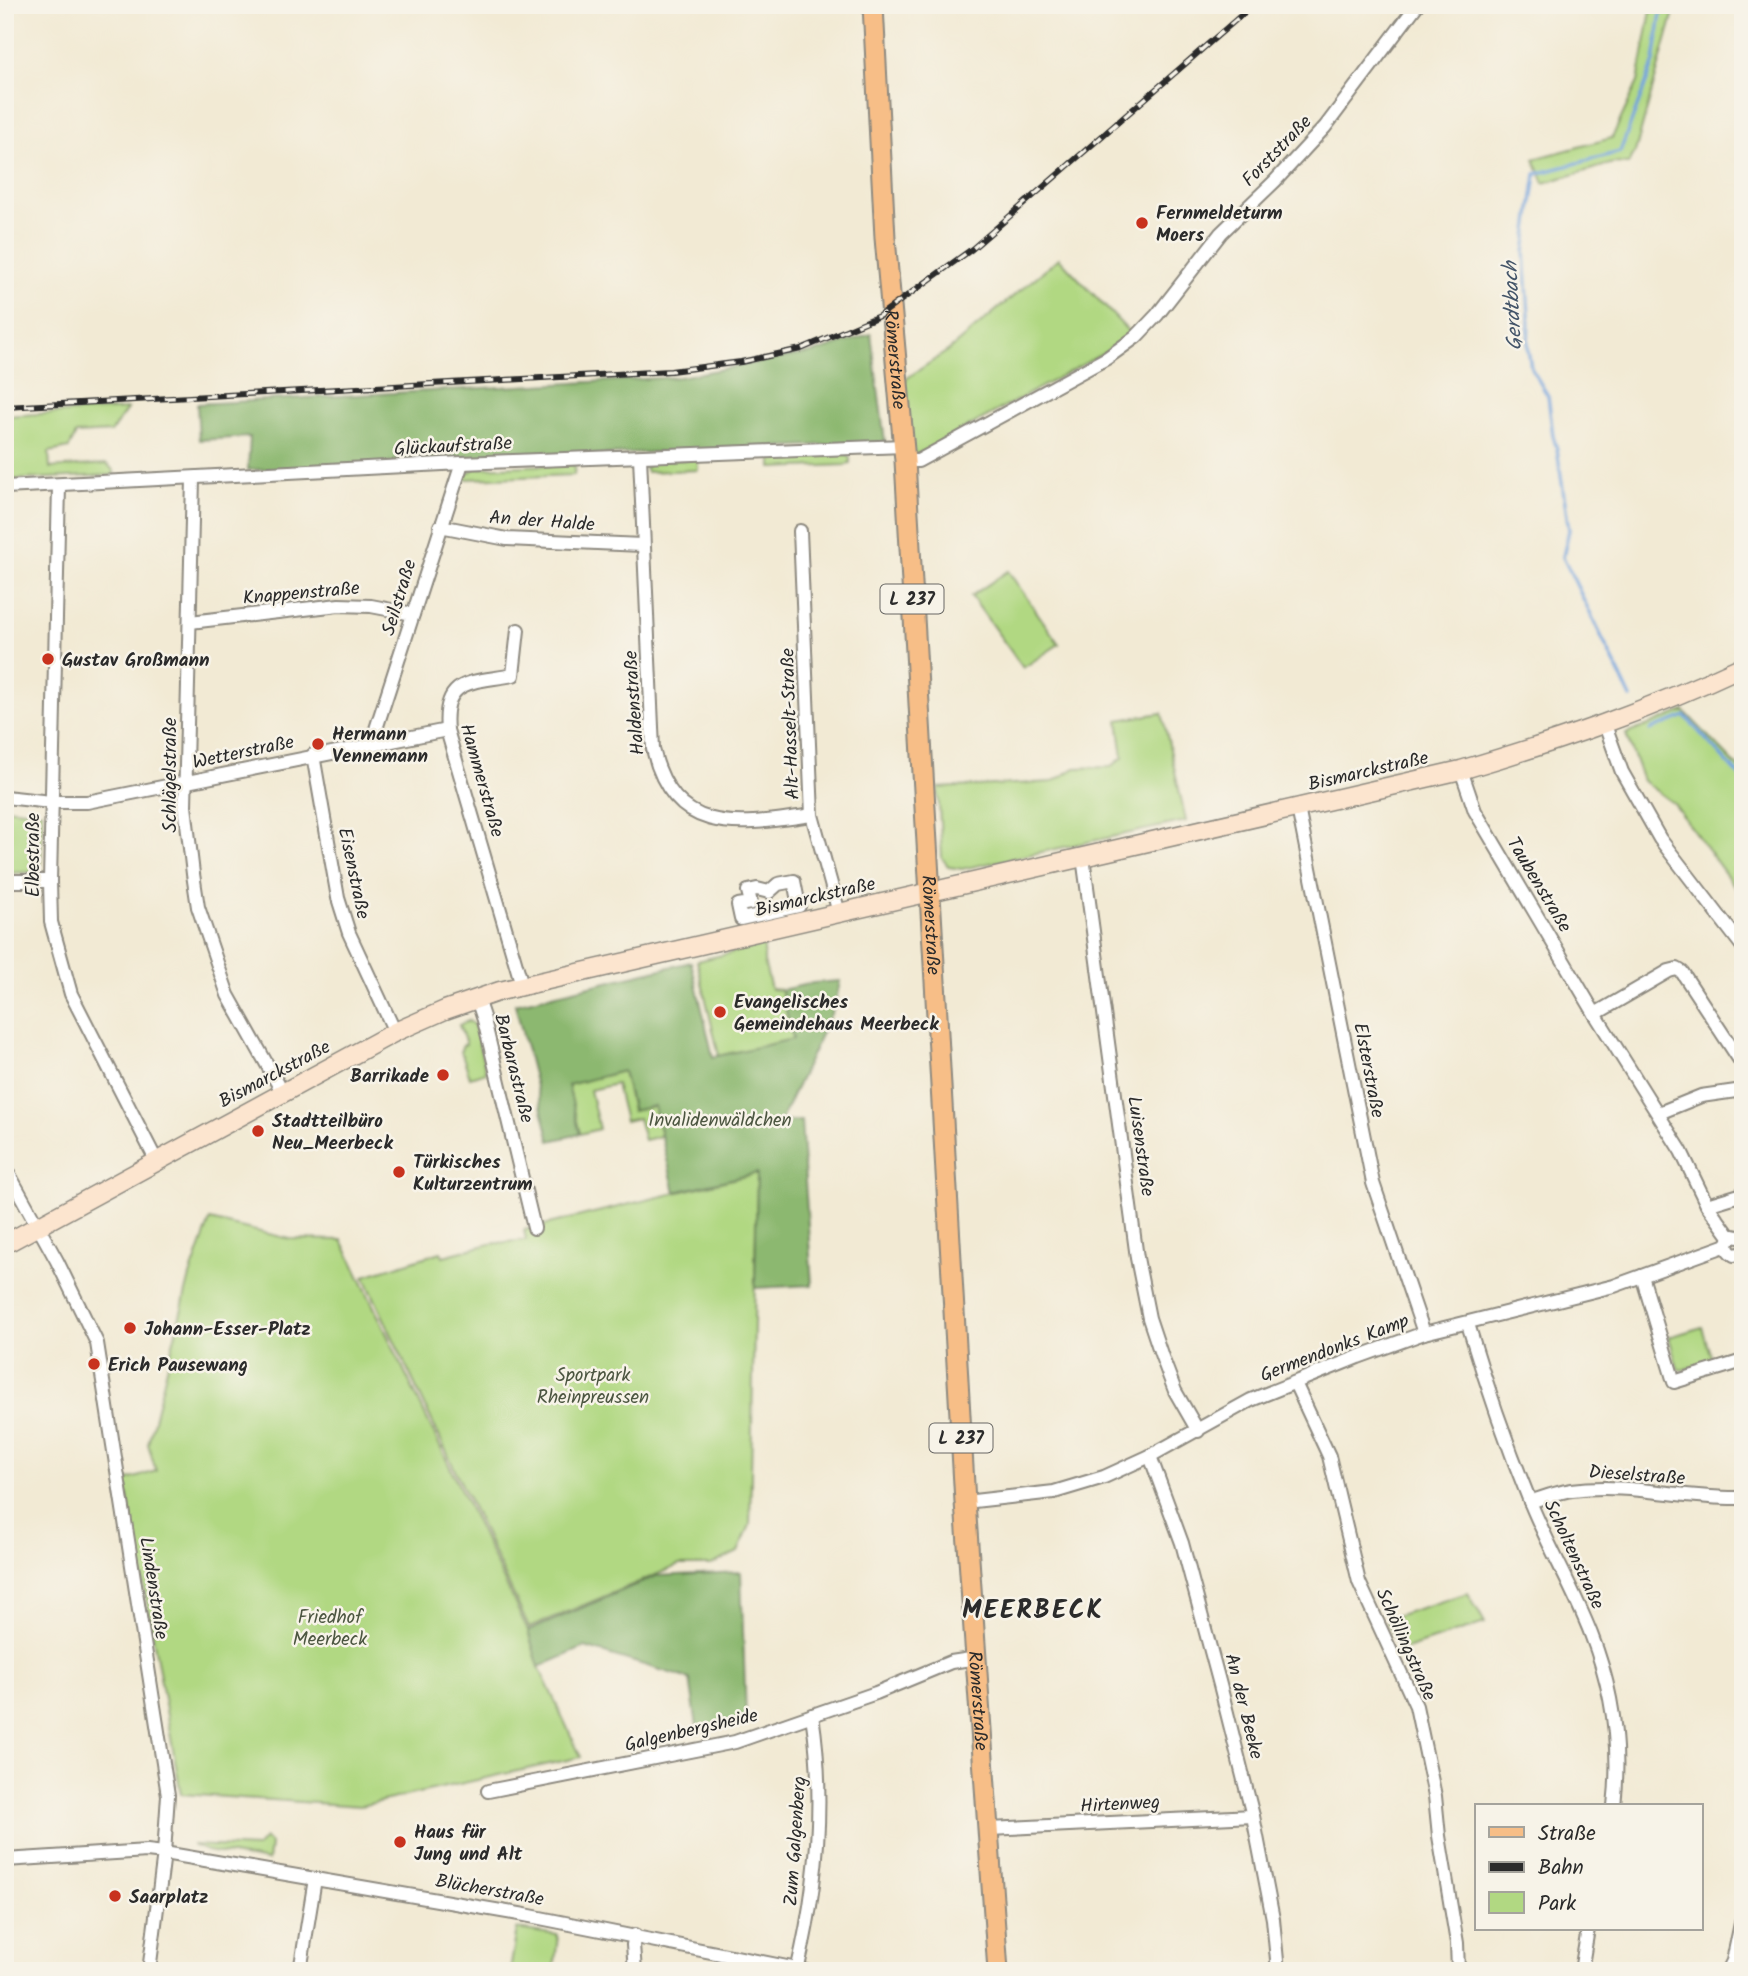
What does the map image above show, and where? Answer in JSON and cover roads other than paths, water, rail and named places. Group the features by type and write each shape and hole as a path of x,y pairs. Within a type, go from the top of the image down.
{"main road":[{"name":"Römerstraße","path":"873,5 886,238 904,454 965,1502 998,1971"},
{"name":"Bismarckstraße","path":"5,1244 395,1032 477,999 522,985 1461,770 1605,725 1676,698 1743,666"}],"street":[{"name":"Forststraße","path":"904,454 918,461 1107,358 1136,337 1157,315 1221,233 1275,181 1325,127 1417,5"},
{"name":"Glückaufstraße","path":"5,487 462,463 640,457 904,454"},
{"name":"Haldenstraße","path":"640,457 653,749 667,785 684,805 716,822 751,823 812,816"},
{"name":"Seilstraße","path":"375,742 376,729 462,463"},
{"name":"Schlägelstraße","path":"193,479 185,783 187,825 198,907 228,995 283,1093"},
{"name":"Elbestraße","path":"59,486 51,802 51,922 71,994 156,1160"},
{"name":"An der Halde","path":"440,526 508,540 642,545"},
{"name":"Alt-Hasselt-Straße","path":"800,531 812,816 839,913"},
{"name":"Knappenstraße","path":"190,622 339,606 371,606 413,614"},
{"name":"Hammerstraße","path":"518,629 513,675 471,683 453,692 446,706 447,730 522,985"},
{"path":"1605,725 1622,772 1660,838 1743,947"},
{"name":"Wetterstraße","path":"5,797 51,802 87,802 375,742 447,730"},
{"name":"Eisenstraße","path":"313,755 338,898 349,933 395,1032"},
{"name":"Taubenstraße","path":"1461,770 1475,811 1595,1014 1681,1151 1707,1205 1734,1240"},
{"name":"Elsterstraße","path":"1298,808 1373,1183 1424,1333"},
{"name":"Luisenstraße","path":"1083,857 1137,1258 1146,1306 1175,1391 1198,1431"},
{"path":"5,881 50,881"},
{"path":"794,881 799,906 741,919 738,905 751,903 748,891 769,891 778,884 794,881"},
{"path":"1595,1014 1669,971 1677,970 1682,972 1712,1015 1743,1065"},
{"name":"Barbarastraße","path":"477,999 534,1228"},
{"path":"1659,1114 1702,1096 1743,1090"},
{"name":"Lindenstraße","path":"5,1167 38,1224 97,1343 168,1795 164,1853 149,1971"},
{"path":"1707,1205 1743,1194"},
{"path":"1734,1240 1731,1253 1742,1255"},
{"name":"Germendonks Kamp","path":"965,1502 1054,1493 1104,1478 1198,1431 1251,1400 1424,1333 1589,1293 1642,1276 1734,1240"},
{"path":"1642,1276 1674,1382 1743,1361"},
{"name":"Scholtenstraße","path":"1468,1324 1488,1388 1530,1502 1591,1633 1606,1678 1617,1749 1614,1804"},
{"name":"Schöllingstraße","path":"1295,1383 1329,1456 1349,1550 1359,1582 1416,1706 1435,1796 1457,1943 1458,1971"},
{"name":"An der Beeke","path":"1150,1456 1182,1543 1253,1816 1273,1919 1278,1971"},
{"name":"Dieselstraße","path":"1530,1502 1571,1490 1593,1488 1617,1488 1718,1499 1743,1498"},
{"name":"Galgenbergsheide","path":"488,1791 735,1742 812,1716 951,1662 977,1658"},
{"name":"Zum Galgenberg","path":"801,1970 817,1836 819,1778 812,1716"},
{"path":"5,1810 5,1879"},
{"name":"Hirtenweg","path":"989,1829 1253,1816"},
{"name":"Blücherstraße","path":"6,1860 147,1851 164,1853 635,1935 801,1970"},
{"path":"300,1971 315,1880"},
{"path":"1728,1971 1733,1961 1743,1914"},
{"path":"1581,1971 1588,1930"},
{"path":"635,1935 635,1971"}],"waterway":[{"name":"Gerdtbach","path":"1631,698 1563,557 1569,530 1548,396 1531,368 1525,252 1536,174 1620,152 1654,62 1662,5"},
{"name":"Gerdtbach","path":"1650,730 1685,716 1743,780"}],"railway":[{"path":"5,407 671,371 741,362 801,349 879,316 972,249 1253,5"}],"place":[{"name":"Fernmeldeturm Moers","path":"1142,223"},
{"name":"Gustav Großmann","path":"48,659"},
{"name":"Hermann Vennemann","path":"318,744"},
{"name":"Evangelisches Gemeindehaus Meerbeck","path":"720,1012"},
{"name":"Barrikade","path":"443,1075"},
{"name":"Stadtteilbüro Neu_Meerbeck","path":"258,1131"},
{"name":"Türkisches Kulturzentrum","path":"399,1172"},
{"name":"Johann-Esser-Platz","path":"130,1328"},
{"name":"Erich Pausewang","path":"94,1364"},
{"name":"Haus für Jung und Alt","path":"400,1842"},
{"name":"Saarplatz","path":"115,1896"}],"district":[{"name":"MEERBECK","path":"1033,1609"}],"park label":[{"name":"Invalidenwäldchen","path":"720,1119"},
{"name":"Sportpark Rheinpreussen","path":"593,1385"},
{"name":"Friedhof Meerbeck","path":"330,1627"}]}
